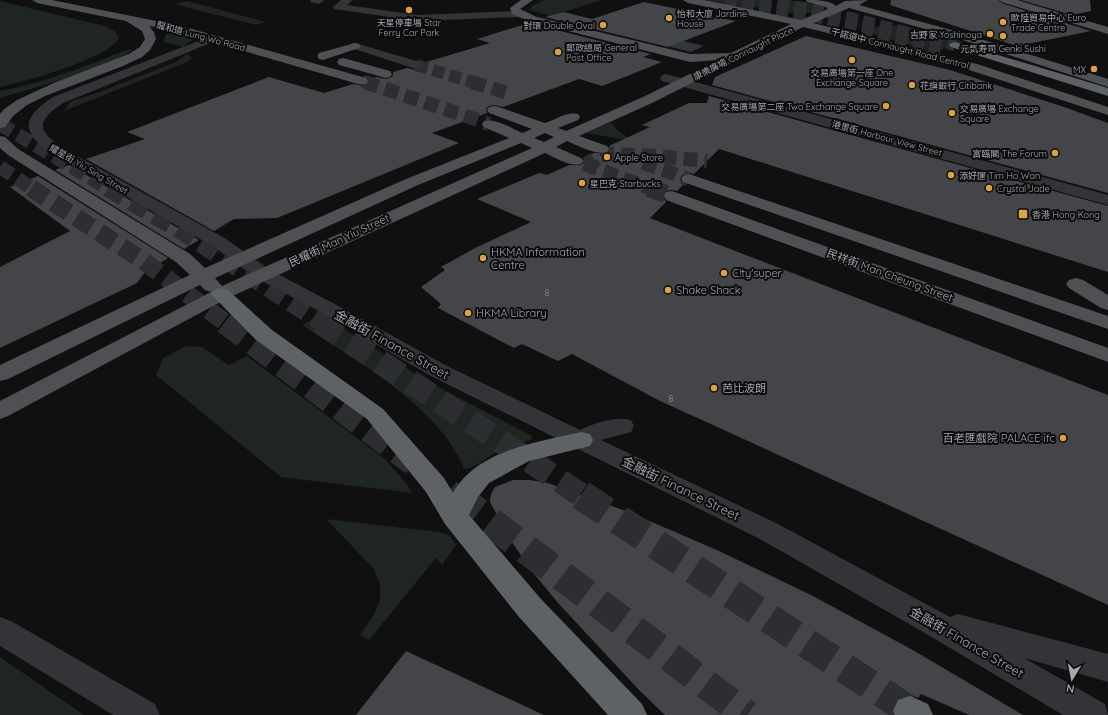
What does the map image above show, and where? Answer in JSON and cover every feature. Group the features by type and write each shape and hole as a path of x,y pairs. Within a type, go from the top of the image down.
{"highway":[{"name":"干諾道中 Connaught Road Central","path":"955,45 1108,92"},
{"path":"221,294 264,335 375,414 435,485 455,517 530,608 630,715"},
{"path":"455,517 467,492 480,477 521,454 549,446 581,440"}],"main road":[{"name":"龍和道 Lung Wo Road","path":"37,0 177,28 362,82"},
{"path":"518,14 515,8 528,0"},
{"name":"干諾道中 Connaught Road Central","path":"688,0 743,10 771,12 802,24 883,43 973,67 1108,111"},
{"path":"771,12 801,17 830,12 830,5 811,0"},
{"path":"822,0 848,4 928,27 1108,83"},
{"name":"康樂廣場 Connaught Place","path":"684,82 802,24 848,4 863,0"},
{"path":"1004,0 1108,31"},
{"name":"康樂廣場 Connaught Place","path":"518,14 690,58 693,62 692,66 666,78"},
{"path":"170,16 171,19 190,23 214,38"},
{"path":"0,124 10,111 36,95 123,62 146,48 150,42 150,35 148,31 131,20"},
{"path":"883,43 863,31 862,28 871,24 902,23 928,27"},
{"path":"324,56 356,46"},
{"name":"干諾道中 Connaught Road Central","path":"941,49 1044,81 1108,104"},
{"path":"308,52 386,74"},
{"path":"690,58 738,55"},
{"path":"642,88 666,78"},
{"name":"民耀街 Man Yiu Street","path":"0,411 221,294 544,148 565,136 661,94 684,82"},
{"path":"494,110 602,149"},
{"name":"民耀街 Man Yiu Street","path":"0,374 135,307 323,222 468,159 586,112"},
{"path":"468,159 479,152 488,142 490,134 489,124 576,162"},
{"path":"0,140 13,152 183,258 221,294"},
{"path":"689,179 1108,323"},
{"name":"民祥街 Man Cheung Street","path":"672,196 1108,354"},
{"path":"1076,284 1108,304"}],"street":[{"path":"348,0 338,7 417,18 440,14 518,14"},
{"name":"耀星街 Yiu Sing Street","path":"214,38 58,100 45,108 38,116 35,130 41,140 47,145 214,239 263,274"},
{"path":"356,46 416,65"},
{"name":"港景街 Harbour View Street","path":"666,78 1108,200"},
{"name":"金融街 Finance Street","path":"263,274 324,306 439,371 768,531 930,620 1093,715"},
{"path":"581,440 598,432 622,426"},
{"path":"930,620 1108,668"},
{"path":"0,630 143,715"}],"shaded area":[{"path":"544,0 602,0 551,16 529,10 533,5"},
{"path":"706,0 772,1 767,5 751,8"},
{"path":"787,0 809,3 817,8 814,11 799,14 785,11 781,9 784,1"},
{"path":"0,1 105,26 115,31 119,37 113,45 85,61 46,75 0,87"},
{"path":"187,1 266,22 256,25 175,4"},
{"path":"887,25 908,27 964,42 933,52 878,36 871,33 869,30 871,28"},
{"path":"171,30 187,33 192,36 192,40 183,47 164,42 166,34"},
{"path":"649,33 704,46 691,52 635,38"},
{"path":"134,49 105,64 54,82 0,98 0,91 48,79"},
{"path":"187,54 192,58 187,62 64,111 69,103 74,100 97,93 176,62"},
{"path":"612,123 618,131 633,141 586,133"},
{"path":"321,315 427,381 532,436 531,440 504,448 478,464 464,469 453,447 417,406 370,370 302,325"},
{"path":"187,346 202,347 229,365 247,356 385,459 405,482 412,493 281,477 156,375 163,358"},
{"path":"326,519 439,532 449,535 456,545 442,565 436,558 369,640 360,635 374,614 380,599 380,585 374,569"},
{"path":"0,657 84,715 0,715"}],"building":[{"path":"891,0 999,0 1001,3 1091,31 1017,46 890,5"},
{"path":"1021,0 1090,0 1091,11 1072,15"},
{"path":"644,2 736,21 668,47 545,17 564,12 592,19"},
{"path":"529,23 651,54 643,57 662,62 602,86 579,79 503,107 494,105 489,106 486,109 487,113 432,133 459,143 277,218 234,219 214,231 86,159 145,139 127,132 269,77 324,93 353,84 366,86 369,79 377,77 386,79 390,78 393,75 393,72 407,68 416,70 420,69 423,66 423,63 490,43 477,39"},
{"name":"交易廣場 Exchange Square","path":"806,36 950,70 1108,123 1108,193 712,85 715,77"},
{"path":"709,96 1108,206 1108,272 719,149 694,174 689,173 682,175 680,180 684,184 677,191 665,191 663,197 666,202 650,218 1108,395 1108,605 660,401 572,354 558,361 522,344 514,348 438,308 441,304 421,287 445,270 441,267 475,248 531,222 477,199 539,173 547,175 569,165 581,165 586,161 583,158 594,153 607,153 610,150 609,146 650,127 642,125 689,103 707,103"},
{"path":"69,165 199,240 184,249 55,170"},
{"path":"38,176 168,258 145,272 137,283 0,348 0,267 70,231 10,187"},
{"path":"513,480 530,480 548,483 631,513 719,551 811,595 911,649 1023,715 969,715 921,694 918,698 910,695 898,699 892,710 893,715 665,715 639,690 558,603 531,570 510,539 490,502 491,494 495,487"},
{"path":"406,651 544,715 356,715"}],"tunnel":[{"path":"725,0 827,19 941,49"},
{"path":"760,0 835,14 955,45"},
{"path":"416,65 475,83"},
{"path":"365,82 489,124"},
{"path":"472,82 508,93"},
{"path":"0,124 109,189"},
{"path":"596,169 592,165 591,161 601,155 610,154 657,156 707,161"},
{"path":"643,163 689,179"},
{"path":"584,164 596,169"},
{"path":"0,167 33,189"},
{"path":"596,169 652,189"},
{"path":"31,188 142,260 226,323"},
{"path":"108,188 183,232 322,323"},
{"path":"649,188 672,196"},
{"path":"225,322 413,464"},
{"path":"320,322 583,496"},
{"path":"449,491 455,496"},
{"path":"454,495 747,715"},
{"path":"581,495 910,711"}],"tram line":[{"path":"1016,0 1108,29"}],"place":[{"name":"天星停車場 Star Ferry Car Park","path":"409,10"},
{"name":"怡和大廈 Jardine House","path":"669,18"},
{"name":"歐陸貿易中心 Euro Trade Centre","path":"1003,22"},
{"name":"對環 Double Oval","path":"603,25"},
{"name":"吉野家 Yoshinoya","path":"990,34"},
{"name":"元気寿司 Genki Sushi","path":"1003,36"},
{"name":"郵政總局 General Post Office","path":"558,52"},
{"name":"交易廣場第一座 One Exchange Square","path":"852,60"},
{"name":"MX","path":"1094,69"},
{"name":"花旗銀行 Citibank","path":"912,85"},
{"name":"交易廣場第二座 Two Exchange Square","path":"886,106"},
{"name":"交易廣場 Exchange Square","path":"952,113"},
{"name":"富臨閣 The Forum","path":"1055,153"},
{"name":"Apple Store","path":"607,157"},
{"name":"添好運 Tim Ho Wan","path":"951,175"},
{"name":"星巴克 Starbucks","path":"582,183"},
{"name":"Crystal Jade","path":"989,188"},
{"name":"香港 Hong Kong","path":"1023,214"},
{"name":"HKMA Information Centre","path":"483,258"},
{"name":"C!ty'super","path":"724,273"},
{"name":"Shake Shack","path":"668,290"},
{"name":"HKMA Library","path":"468,313"},
{"name":"芭比波朗","path":"714,388"},
{"name":"百老匯戲院 PALACE ifc","path":"1063,438"}]}
